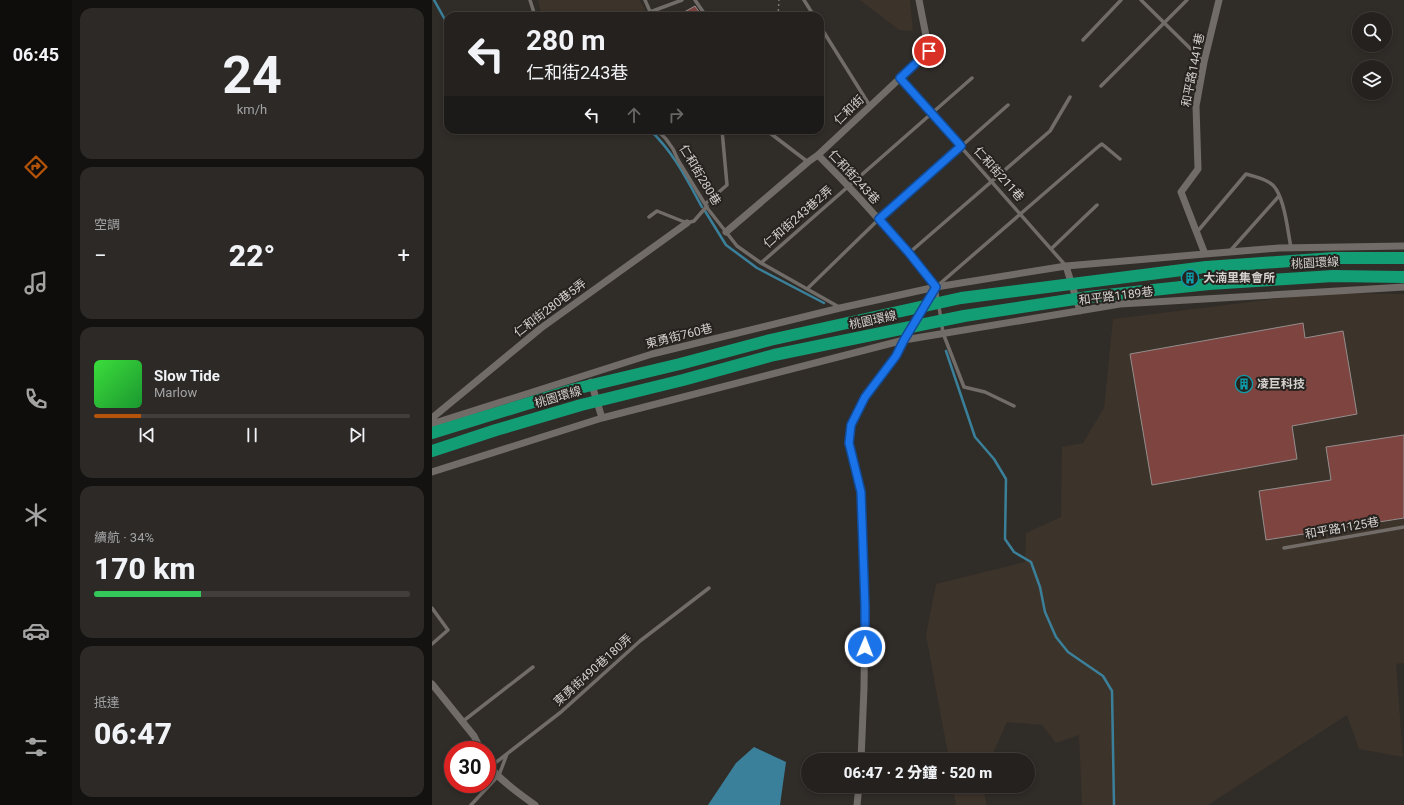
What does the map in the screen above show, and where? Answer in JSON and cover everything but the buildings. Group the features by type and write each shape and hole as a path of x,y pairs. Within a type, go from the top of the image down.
{"highway":[{"name":"桃園環線","path":"432,433 575,389 680,364 770,340 962,298 1206,267 1334,258 1404,258"},
{"name":"桃園環線","path":"432,451 581,405 683,380 774,355 964,316 1088,297 1209,284 1333,276 1404,277"}],"street":[{"name":"仁和街","path":"726,232 818,155 929,51 919,0"},
{"name":"和平路1441巷","path":"1205,254 1181,192 1198,169 1196,106 1204,62 1219,0"},
{"name":"仁和街243巷","path":"818,155 879,219 936,287"},
{"name":"仁和街280巷5弄","path":"432,418 541,328 687,223"},
{"path":"860,753 864,688 864,583 861,492 849,443 851,425 865,397 896,356 936,287 1066,266 1291,248 1404,246"},
{"path":"1066,266 1080,311"},
{"name":"東勇街760巷","path":"432,424 652,354 840,308 936,287"},
{"name":"和平路1189巷","path":"432,472 602,418 904,340 1120,304 1404,287"},
{"path":"588,374 602,418"},
{"path":"432,684 476,741"},
{"path":"496,772 535,805"},
{"path":"857,805 858,793"}],"lane":[{"path":"530,0 534,12"},
{"path":"645,0 650,12 682,0"},
{"path":"695,0 703,12"},
{"path":"804,0 812,12"},
{"path":"1083,40 1121,0"},
{"path":"1141,0 1204,62"},
{"path":"1101,86 1187,0"},
{"path":"824,32 870,106"},
{"name":"仁和街211巷","path":"900,78 1066,266"},
{"name":"仁和街243巷2弄","path":"761,263 972,78"},
{"path":"909,253 991,180 1050,131 1070,97"},
{"path":"807,289 879,219 1008,105"},
{"name":"仁和街280巷","path":"661,134 673,149 678,160 706,205 737,246 761,263 840,308"},
{"path":"649,217 657,211 687,223 694,221 706,205 727,185 722,134"},
{"path":"772,134 808,162"},
{"path":"1014,406 984,392 964,387 943,333 936,287 1099,146 1102,144 1106,146 1120,158"},
{"path":"1196,233 1246,174 1265,180 1276,189 1284,213 1291,248"},
{"path":"1229,252 1278,196"},
{"path":"1052,249 1097,205"},
{"name":"和平路1125巷","path":"1284,548 1404,527"},
{"name":"東勇街490巷180弄","path":"496,760 508,753 561,712 640,641 709,588"},
{"path":"432,608 448,630 432,644"},
{"path":"462,722 533,667"},
{"path":"471,805 499,775 508,753"}],"path":[{"path":"778,12 779,0"}],"shaded area":[{"path":"538,0 639,0 646,12 541,12"},
{"path":"860,0 910,0 913,31 899,30"},
{"path":"1323,293 1404,294 1404,663 1396,664 1403,757 1359,749 1347,715 1208,805 1082,805 1079,735 1056,743 1042,725 1007,722 993,753 948,753 926,635 936,584 1025,562 1026,533 1061,517 1062,447 1083,443 1104,408 1113,319"},
{"path":"954,793 984,793 987,805 956,805"}],"water":[{"path":"754,747 786,762 780,805 708,805 736,763"}],"waterway":[{"path":"434,0 444,18"},
{"path":"654,134 673,157 702,207"},
{"path":"705,211 726,245 757,268 824,303"},
{"path":"946,351 975,437 994,459 1006,479 1005,539 1014,552 1031,562 1040,587 1045,612 1056,637 1068,652 1103,676 1112,691 1114,805"}],"place":[{"name":"大湳里集會所","path":"1190,278"},
{"name":"凌巨科技","path":"1244,384"}],"route":[{"path":"865,647 861,492 849,443 851,425 865,397 896,356 936,287 879,219 961,146 900,78 929,51"}]}
